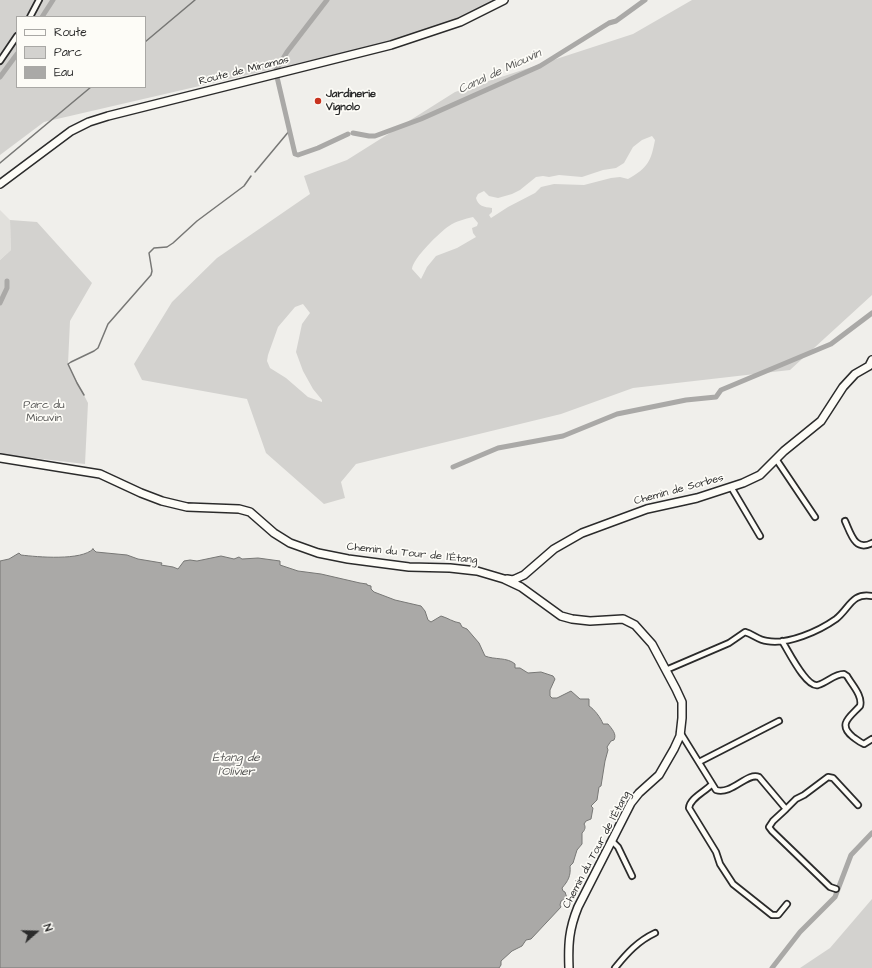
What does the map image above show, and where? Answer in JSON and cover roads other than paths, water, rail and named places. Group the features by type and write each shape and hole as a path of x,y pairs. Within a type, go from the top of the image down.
{"street":[{"path":"31,16 39,0"},
{"name":"Route de Miramas","path":"1,184 58,140 77,127 89,122 117,113 391,45 460,22 504,0"},
{"path":"0,61 16,37"},
{"name":"Chemin de Sorbes","path":"504,579 513,580 524,575 554,549 582,533 647,509 698,498 760,475 784,450 821,421 842,387 855,374 869,366 872,360"},
{"name":"Chemin du Tour de l'Étang","path":"0,458 100,474 141,494 162,501 187,506 239,509 250,512 274,533 290,543 318,553 348,559 409,567 450,568 477,571 504,579 521,587 561,616 590,621 623,619 634,625 652,644 682,702 680,732 674,749 659,775 639,793 631,804 578,907 572,922 569,938 569,968"},
{"path":"776,459 815,517"},
{"path":"731,487 760,536"},
{"path":"844,521 857,544 865,547 872,543"},
{"path":"666,670 729,643 744,632 752,633 767,642 802,637 820,629 838,618 858,596 864,594 872,596"},
{"path":"782,641 805,679 812,684 820,684 837,674 844,674 847,676 859,696 861,703 845,722 846,732 860,743 864,744 872,739"},
{"path":"699,762 779,720"},
{"path":"680,732 716,790 724,792 756,776 759,777 786,809"},
{"path":"836,889 830,887 769,827 773,821 796,799 828,778 833,778 858,804"},
{"path":"712,784 707,790 692,800 689,808 716,852 720,864 738,888 772,915 778,915 787,904"},
{"path":"612,841 618,847 632,876"},
{"path":"615,968 637,944 655,933"}],"water":[{"name":"Étang de l'Olivier","path":"93,549 96,552 127,555 138,559 162,563 161,565 178,569 184,561 190,560 197,561 221,556 234,559 239,557 242,559 258,558 280,561 280,565 298,571 321,574 367,584 371,586 371,589 374,592 395,600 421,606 425,611 428,620 431,622 441,616 460,623 462,627 467,629 479,643 485,656 508,660 515,664 515,668 520,668 528,673 541,672 553,676 555,679 550,690 550,696 552,698 557,698 571,691 580,699 589,699 589,706 601,719 603,724 608,724 610,726 614,732 615,738 607,747 608,750 597,800 591,806 593,808 591,819 586,821 584,824 585,827 582,833 582,844 577,850 573,863 570,866 569,878 562,888 567,898 561,901 561,907 531,939 526,940 522,946 512,951 501,961 499,968 0,968 0,561 9,559 19,553 21,555 37,557 70,557 87,553"}],"waterway":[{"path":"43,16 53,0"},
{"path":"146,41 195,0"},
{"path":"276,70 287,52 327,0"},
{"name":"Canal de Miouvin","path":"353,133 375,136 421,119 540,66 609,23 616,21 645,0"},
{"path":"0,77 16,55"},
{"name":"Canal de Miouvin","path":"277,77 295,154 298,155 318,148 348,134"},
{"path":"0,163 90,88"},
{"path":"255,172 290,130"},
{"path":"84,395 68,364 98,348 108,324 151,275 152,271 149,253 154,248 167,247 173,243 197,221 244,186 251,176"},
{"path":"0,303 7,288 7,281"},
{"path":"453,467 498,448 563,436 617,414 686,400 716,397 721,390 831,344 872,313"},
{"path":"772,968 800,932 835,897 851,855 872,833"}],"place":[{"name":"Jardinerie Vignolo","path":"318,101"}],"park label":[{"name":"Parc du Miouvin","path":"44,412"}]}
